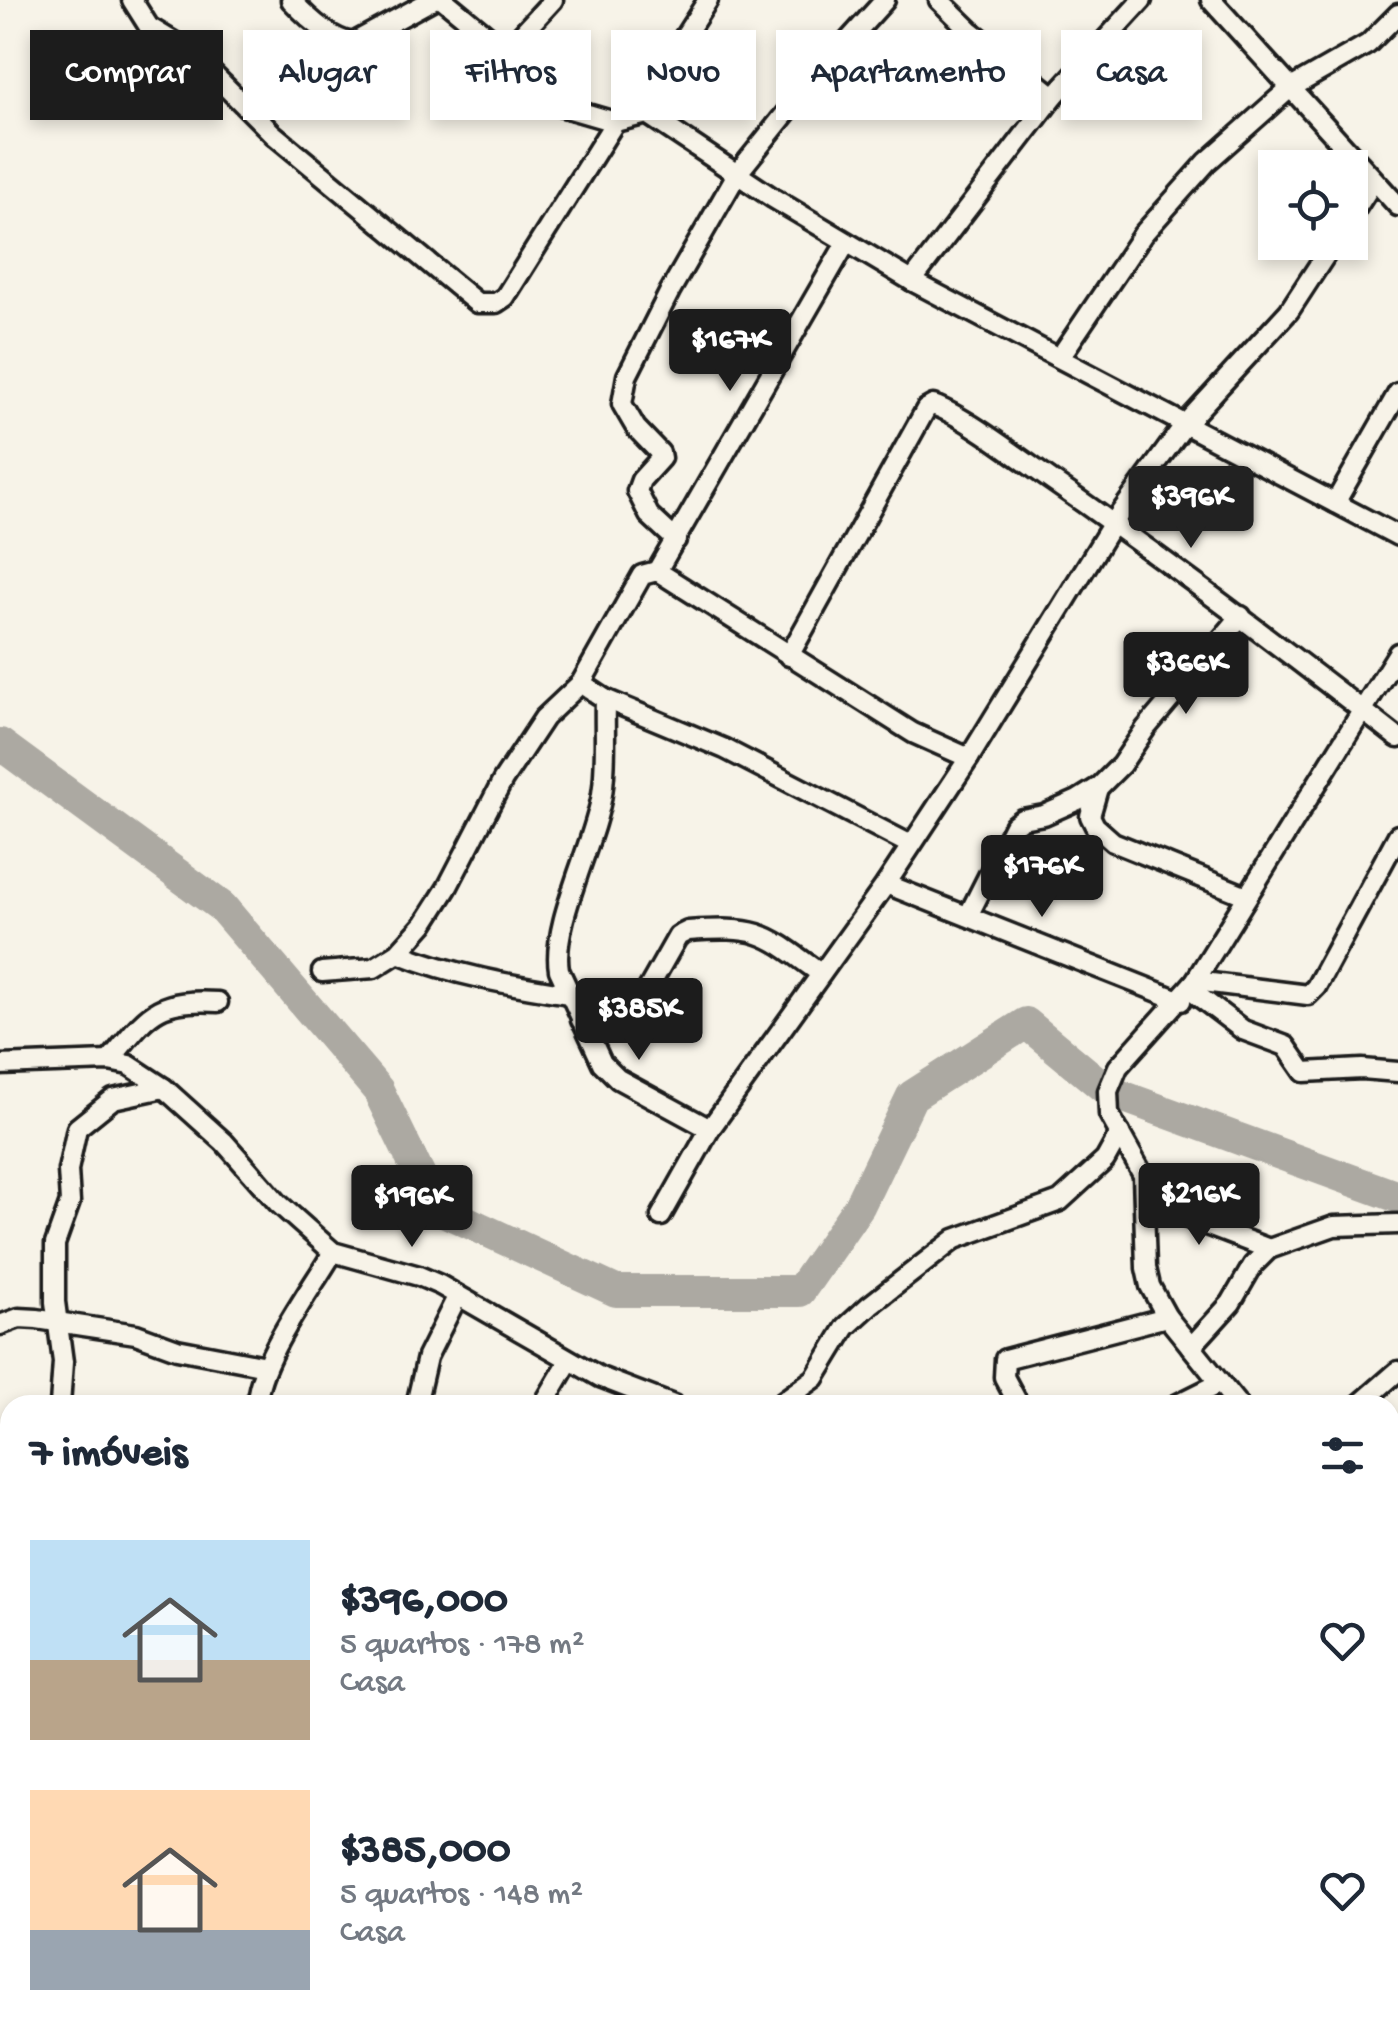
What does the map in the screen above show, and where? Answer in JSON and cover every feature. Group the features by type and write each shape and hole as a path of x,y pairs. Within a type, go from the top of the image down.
{"street":[{"path":"132,0 148,27 192,53 273,134 476,303 496,304 505,297 615,122"},
{"path":"291,0 341,40 353,43 432,0"},
{"path":"444,0 480,30"},
{"path":"525,30 553,0"},
{"path":"689,30 708,0"},
{"path":"676,540 642,502 638,491 641,480 661,458 622,404 627,376 736,174 885,0"},
{"path":"939,0 970,30 1054,96"},
{"path":"912,282 1054,96 1142,0"},
{"path":"1211,0 1398,206"},
{"path":"1060,356 1144,234 1207,162 1289,90 1368,44 1398,14"},
{"path":"591,115 615,122 623,120"},
{"path":"655,120 912,282 1398,536"},
{"path":"1368,190 1373,182"},
{"path":"322,972 374,968 398,954 424,924 503,780 544,718 581,682 642,575 657,571 846,243"},
{"path":"661,1216 710,1130 886,884 969,758 1113,524 1184,424 1289,311 1322,260"},
{"path":"1335,503 1398,392"},
{"path":"790,656 926,409 932,405 1010,452 1113,524 1241,616 1398,738"},
{"path":"657,571 913,733 969,758"},
{"path":"968,916 1014,825 1098,788 1241,616"},
{"path":"1229,1395 1167,1317 1150,1286 1143,1175 1110,1114 1108,1092 1118,1066 1188,990 1398,653"},
{"path":"581,682 606,699 726,750 911,845"},
{"path":"606,699 602,797 557,958 569,994 602,1063 618,1079 710,1130"},
{"path":"1098,788 1090,816 1094,826 1113,842 1246,896"},
{"path":"1188,990 1222,984 1308,995 1316,987 1398,835"},
{"path":"886,884 968,916 1188,990 1234,1024 1286,1046 1304,1072 1398,1072"},
{"path":"582,1020 640,1003 678,936 688,930 757,931 772,937 821,974"},
{"path":"398,954 488,981 569,994"},
{"path":"1222,984 1234,1024"},
{"path":"109,1060 164,1005 178,1000 218,1002"},
{"path":"0,1065 109,1060 129,1065 164,1088 224,1142 278,1203 333,1252 418,1276 569,1361 647,1395"},
{"path":"61,1395 64,1362 57,1322 54,1244 70,1202 68,1170 76,1128 112,1099 164,1088"},
{"path":"792,1395 815,1378 858,1314 956,1239 1060,1202 1105,1160 1120,1133"},
{"path":"1146,1202 1269,1249"},
{"path":"1191,1347 1230,1303 1269,1249 1334,1226 1398,1224"},
{"path":"258,1395 266,1366 333,1252"},
{"path":"418,1395 428,1357 457,1297"},
{"path":"1014,1395 1004,1377 1005,1359 1167,1317"},
{"path":"0,1324 19,1318 136,1334 196,1354 266,1366"},
{"path":"549,1395 569,1361"},
{"path":"1370,1395 1398,1371"},
{"path":"1197,1395 1220,1384"}],"waterway":[{"path":"0,744 222,907 378,1090 435,1207 616,1291 800,1291 859,1206 912,1096 1026,1023 1108,1091 1398,1197"}]}
